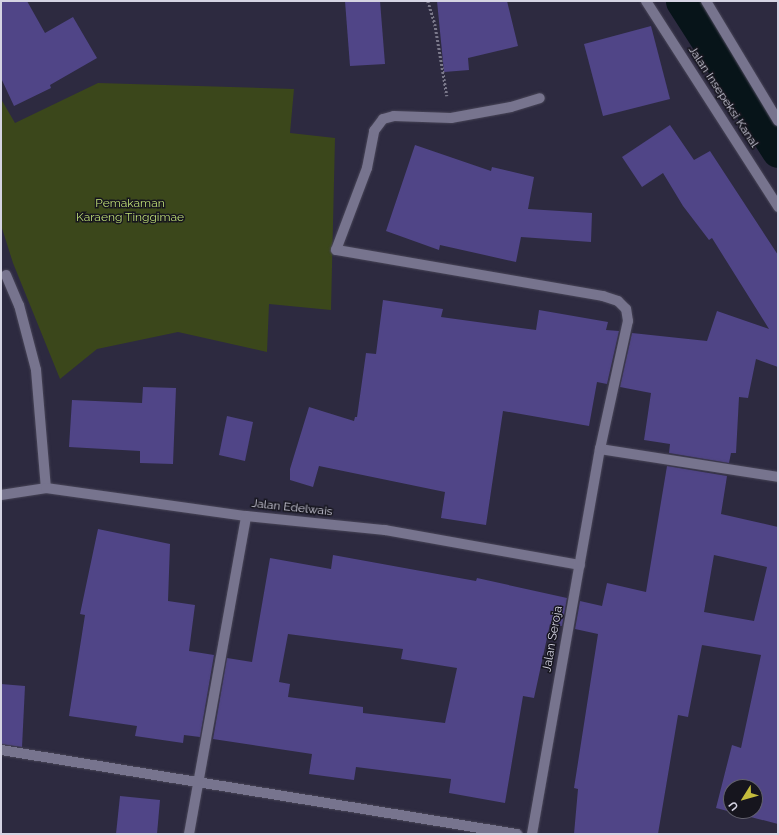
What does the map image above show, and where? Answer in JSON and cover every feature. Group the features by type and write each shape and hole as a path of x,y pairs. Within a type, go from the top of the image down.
{"street":[{"name":"Jalan Insepeksi Kanal","path":"646,1 778,208"},
{"path":"706,1 778,121"},
{"path":"451,118 511,107 540,98"},
{"name":"Jalan Seroja","path":"451,118 387,117 379,123 374,130 367,168 336,250 596,294 618,301 626,309 628,321 600,449 532,834"},
{"path":"6,274 19,306 36,370 46,488"},
{"path":"600,449 778,477"},
{"name":"Jalan Edelwais","path":"1,495 46,488 246,516 385,530 580,564"},
{"path":"189,834 246,516"},
{"path":"1,750 517,834"}],"path":[{"path":"428,1 435,24 451,118"}],"green space":[{"name":"Pemakaman Karaeng Tinggimae","path":"98,83 294,89 290,133 335,138 331,310 269,304 267,352 178,332 97,349 60,379 13,263 1,225 1,99 15,123"}],"building":[{"path":"1,1 27,1 45,33 73,17 97,58 50,85 51,88 14,106 1,78"},
{"path":"345,1 380,1 385,64 350,66"},
{"path":"437,1 507,1 518,46 468,58 469,70 444,72"},
{"path":"651,26 670,99 603,116 584,44"},
{"path":"670,125 694,160 710,151 778,255 778,367 756,359 748,398 739,397 736,453 731,453 729,463 669,453 670,444 644,440 651,393 620,387 632,333 707,341 717,311 769,329 712,238 709,240 683,206 663,173 642,187 622,157"},
{"path":"415,145 491,171 492,167 534,177 528,209 592,213 591,242 521,237 516,262 440,245 439,250 386,231"},
{"path":"383,300 443,309 441,317 536,330 539,310 608,322 606,330 619,331 607,384 597,382 589,426 503,411 486,525 441,518 445,492 319,466 313,487 290,480 290,469 309,407 354,421 355,417 357,417 366,353 376,354"},
{"path":"143,387 176,388 173,464 140,463 140,451 69,447 72,400 142,403"},
{"path":"227,416 253,422 245,461 219,455"},
{"path":"667,466 727,476 721,514 778,527 778,824 759,819 763,819 763,779 723,779 732,745 741,748 761,655 702,645 688,717 678,715 658,834 574,834 578,789 574,788 598,634 575,629 580,601 602,606 607,583 646,592","holes":["714,555 767,567 754,621 704,612"]},
{"path":"98,529 170,544 168,601 195,605 189,651 214,655 200,737 184,735 183,743 135,736 137,726 69,716 85,615 80,614"},
{"path":"333,555 476,581 477,578 567,598 562,626 550,624 534,698 523,696 505,803 449,793 451,779 356,767 354,780 309,774 312,754 213,739 227,658 252,662 270,558 331,569","holes":["288,634 403,649 401,659 457,668 445,723 363,713 363,707 288,697 290,684 279,682"]},
{"path":"1,684 25,686 22,747 1,744"},
{"path":"723,780 723,810 716,808"},
{"path":"120,796 160,800 157,834 116,834"}],"waterway":[{"path":"682,1 778,151"}]}
